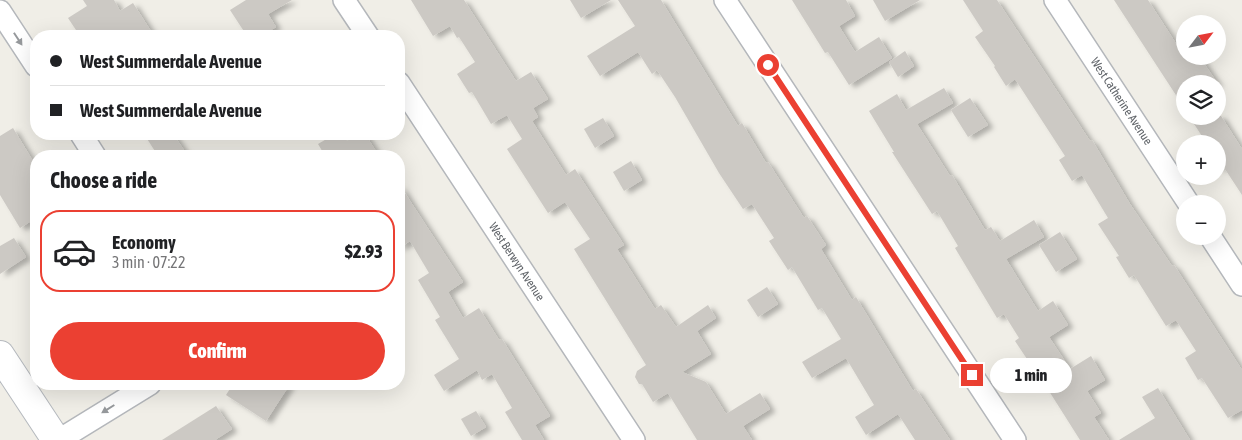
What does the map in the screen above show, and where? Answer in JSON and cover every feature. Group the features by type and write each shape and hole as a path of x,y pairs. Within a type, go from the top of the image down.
{"street":[{"path":"344,0 364,30"},
{"path":"725,0 1014,440"},
{"name":"West Catherine Avenue","path":"1055,0 1183,195"},
{"path":"0,11 30,57"},
{"name":"West Berwyn Avenue","path":"405,92 634,440"},
{"path":"1216,245 1242,285"},
{"path":"0,355 57,440 140,390"}],"building":[{"path":"83,0 114,0 120,11 133,3 150,30 76,30 68,18 87,6"},
{"path":"246,0 292,0 268,14 276,27 271,30 243,30 230,10"},
{"path":"411,0 464,0 516,81 531,72 548,99 533,108 538,117 532,121 566,175 575,169 624,245 617,249 655,309 661,305 676,327 708,305 716,318 697,331 711,354 682,372 706,382 726,414 760,393 770,409 743,426 752,440 697,440 668,393 653,402 642,384 639,384 635,377 637,371 646,365 574,249 590,239 565,202 548,213 507,149 522,139 507,115 491,124 472,92 469,93 457,74 475,62 459,37 457,38 450,26 433,36"},
{"path":"570,0 611,0 581,18"},
{"path":"618,0 661,0 738,126 742,123 766,163 768,162 804,218 807,216 826,245 821,249 852,300 856,297 913,391 916,389 950,440 915,440 898,414 866,435 855,417 874,405 846,358 812,378 802,362 841,339 822,308 818,310 792,267 788,270 769,241 774,238 752,204 743,209 657,70 652,74 638,52 600,76 587,56 635,26"},
{"path":"792,0 846,0 855,16 839,26 855,52 879,37 892,58 849,85 828,52 825,53"},
{"path":"873,0 920,0 885,21"},
{"path":"963,0 997,0 1090,141 1092,140 1130,204 1172,266 1174,265 1242,370 1242,410 1228,418 1202,378 1198,380 1185,358 1196,351 1176,320 1166,326 1134,275 1129,278 1116,257 1119,256 1098,224 1108,218 1082,175 1072,181 1059,160 1065,156 1015,79 1006,86 975,37 983,31"},
{"path":"1114,0 1148,0 1176,44 1176,65 1205,65 1212,75 1176,75 1176,95"},
{"path":"905,51 914,66 898,77 889,62"},
{"path":"944,88 953,103 917,124 950,176 952,175 985,230 991,227 1000,241 1034,220 1044,237 1006,259 1038,311 1053,301 1068,325 1049,337 1070,369 1091,356 1105,380 1087,391 1101,413 1094,417 1109,440 1080,440 1030,361 1015,341 1019,338 1004,314 997,318 955,248 958,246 937,211 932,214 892,152 894,152 869,111 897,94 906,110"},
{"path":"970,98 988,125 968,137 951,110"},
{"path":"603,118 614,136 595,148 584,129"},
{"path":"1226,124 1242,149 1242,195 1226,171 1226,135 1201,135 1195,125"},
{"path":"13,128 30,156 30,222 20,228 0,195 0,136"},
{"path":"148,140 177,140 184,150 154,150"},
{"path":"325,140 369,140 375,150 322,150 318,144"},
{"path":"631,161 642,180 624,191 613,172"},
{"path":"405,193 463,282 448,292 463,318 479,308 499,340 502,339 550,416 535,425 544,440 522,440 505,412 512,408 492,374 482,380 477,370 444,391 434,375 459,359 435,320 440,317 418,280 429,273 410,241 405,244"},
{"path":"1060,232 1077,259 1056,272 1039,245"},
{"path":"14,238 26,257 0,274 0,246"},
{"path":"767,287 778,304 758,317 747,300"},
{"path":"1158,388 1190,440 1119,440 1155,418 1142,397"},
{"path":"229,390 286,390 266,421 226,395"},
{"path":"216,406 232,429 215,440 162,440"},
{"path":"476,411 486,427 471,436 461,419"}],"route":[{"path":"768,65 972,375"}]}
